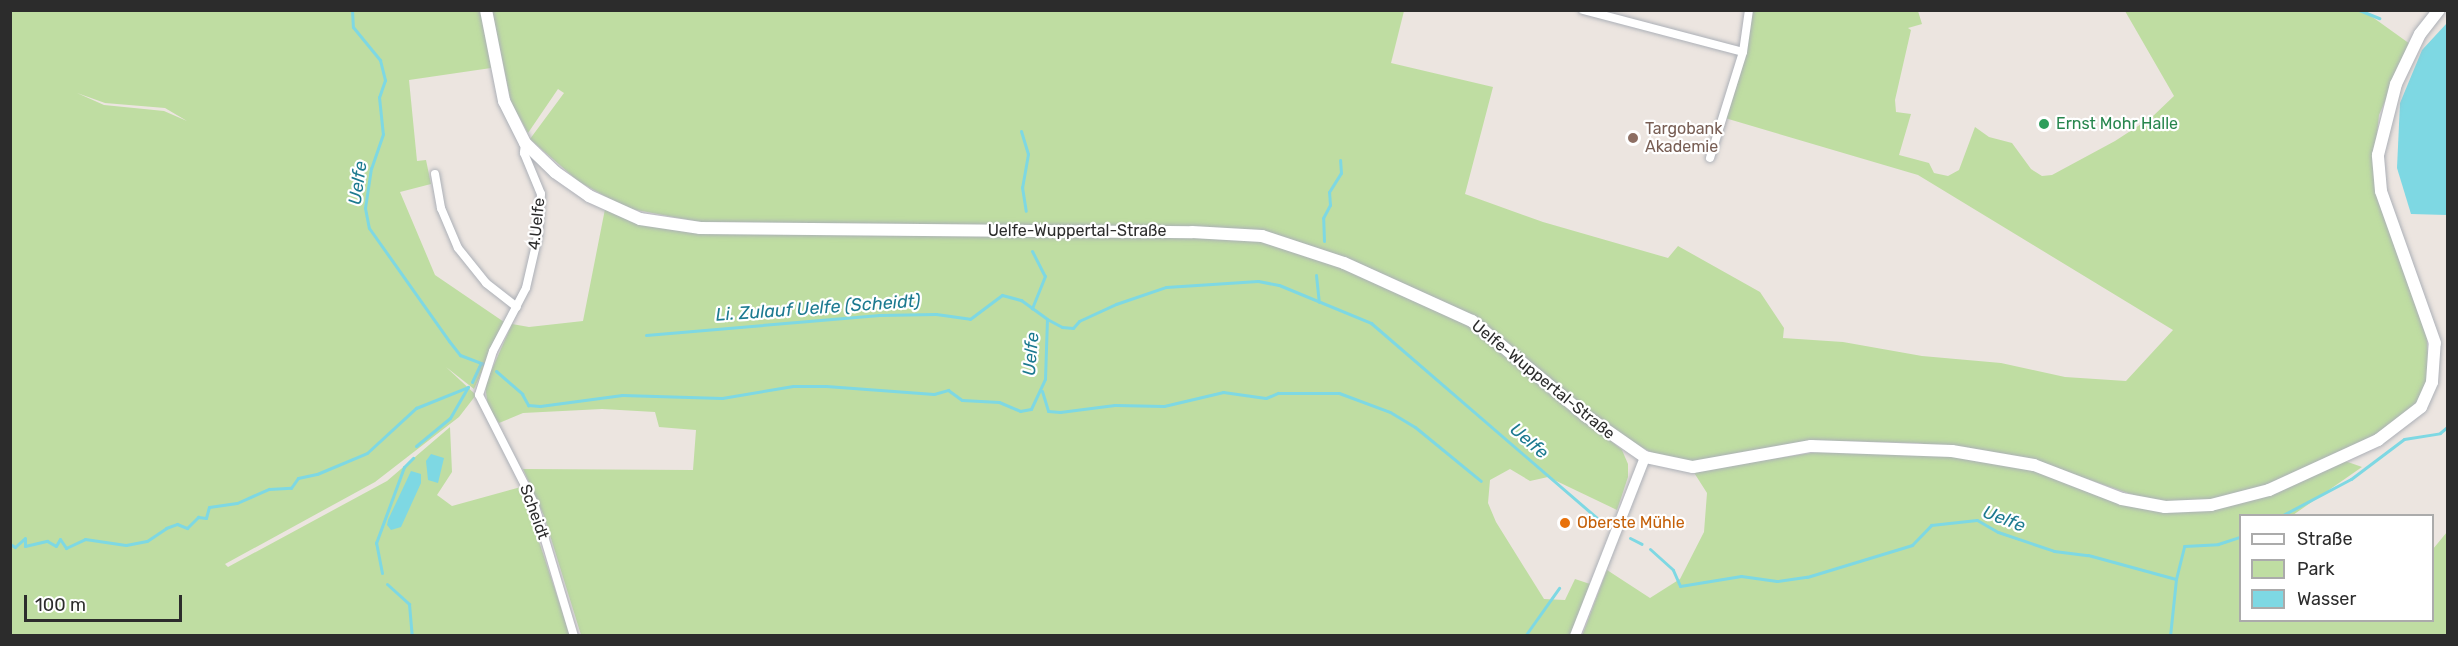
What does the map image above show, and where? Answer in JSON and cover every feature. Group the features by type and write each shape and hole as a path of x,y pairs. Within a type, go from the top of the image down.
{"main road":[{"name":"Uelfe-Wuppertal-Straße","path":"486,10 504,101 525,143 555,172 606,206 640,219 678,226 1218,232 1288,243 1383,279 1472,321 1586,416 1645,457 1693,467 1811,446 1952,451 2048,468 2142,505 2188,507 2269,490 2378,440 2421,407 2434,370 2431,327 2381,191 2378,161 2382,130 2392,92 2420,34 2437,11"}],"street":[{"path":"1583,10 1743,52"},
{"path":"1710,158 1743,52 1749,10"},
{"name":"4.Uelfe","path":"479,395 494,351 529,278 541,216 542,194 524,153 525,143"},
{"path":"435,174 441,208 458,248 486,283 517,306"},
{"name":"Scheidt","path":"479,395 534,503 574,636"},
{"path":"1575,636 1645,457"}],"green space":[{"path":"10,11 482,11 491,68 409,80 417,161 426,160 431,184 400,192 435,275 504,322 474,389 446,367 476,395 459,417 375,482 225,564 228,567 387,481 450,427 452,472 437,495 452,506 521,487 570,635 11,635","holes":["77,93 105,103 165,108 187,121 164,111 104,105"]},
{"path":"492,11 1404,11 1391,63 1493,87 1465,194 1543,222 1668,258 1678,246 1760,292 1784,328 1783,338 1843,342 1922,356 2001,363 2065,377 2126,381 2173,330 1918,175 1725,118 1750,11 1918,11 1922,24 1908,28 1911,30 1895,100 1896,112 1911,114 1899,155 1929,163 1934,173 1948,176 1959,170 1975,127 1989,137 2012,143 2031,169 2042,176 2052,175 2115,141 2152,117 2174,96 2125,11 2364,11 2410,44 2379,115 2374,163 2426,326 2429,375 2416,405 2391,427 2276,483 2211,500 2154,502 2029,459 1918,443 1838,441 1690,462 1661,457 1617,435 1453,306 1356,262 1233,231 700,222 626,208 578,181 530,139 564,93 558,89 528,133 511,102"},
{"path":"605,209 640,223 691,232 1218,236 1270,242 1310,253 1471,325 1622,450 1628,464 1628,477 1617,510 1548,477 1530,481 1510,469 1490,480 1488,503 1496,522 1544,599 1565,600 1575,579 1590,584 1572,635 581,635 544,516 523,469 693,470 696,430 659,427 655,412 602,409 523,413 499,423 488,407 485,385 512,324 529,327 583,321"},
{"path":"1831,450 1940,455 2010,463 2182,512 2345,461 2362,467 2294,514 2239,514 2239,622 2434,622 2434,548 2447,532 2447,635 1582,636 1607,570 1650,598 1680,579 1704,532 1707,493 1693,471"}],"water":[{"path":"2447,23 2447,215 2411,214 2397,168 2400,103 2422,50"},
{"path":"431,454 444,458 438,483 428,480 426,461"},
{"path":"411,471 421,474 421,483 401,527 391,530 387,525 388,520"}],"waterway":[{"name":"Uelfe","path":"352,10 353,27 380,60 385,80 379,97 383,134 371,168 365,208 369,228 460,355 483,364"},
{"path":"2359,10 2379,18"},
{"path":"1021,131 1028,154 1022,187 1026,211"},
{"path":"1324,241 1323,218 1330,205 1329,192 1341,173 1340,160"},
{"path":"1032,251 1045,276 1032,308"},
{"path":"1316,275 1319,302"},
{"name":"Uelfe","path":"496,371 522,394 528,405 540,406 622,395 722,398 793,386 826,386 934,394 948,390 962,400 999,402 1020,411 1031,409 1045,379 1047,319 1062,327 1073,328 1079,321 1116,304 1166,287 1258,281 1279,285 1371,323 1604,524"},
{"name":"Li. Zulauf Uelfe (Scheidt)","path":"646,335 879,315 936,314 970,319 1002,295 1021,300 1047,319"},
{"path":"472,382 481,363"},
{"path":"416,446 450,418 468,387"},
{"path":"10,544 15,547 25,538 25,546 47,541 56,546 60,539 66,548 85,539 126,545 147,541 166,528 177,524 187,528 198,517 206,518 209,507 237,503 269,489 291,488 298,478 317,474 367,453 416,408 468,387"},
{"path":"1042,391 1048,411 1060,412 1115,405 1164,406 1223,392 1266,398 1278,393 1339,393 1390,412 1415,427 1481,481"},
{"name":"Uelfe","path":"2285,514 2351,479 2404,439 2440,433 2448,426"},
{"path":"382,573 376,543 404,467 413,458"},
{"name":"Uelfe","path":"1650,549 1673,570 1680,586 1741,576 1777,581 1807,577 1912,545 1931,525 1977,520 1998,532 2054,551 2088,555 2176,579 2184,546 2218,544 2239,537"},
{"name":"Uelfe","path":"1630,538 1642,544"},
{"path":"2170,636 2176,579"},
{"path":"387,584 409,604 412,636"},
{"path":"1525,636 1559,588"}],"place":[{"name":"Ernst Mohr Halle","path":"2044,124"},
{"name":"Targobank Akademie","path":"1633,138"},
{"name":"Oberste Mühle","path":"1565,523"}]}
